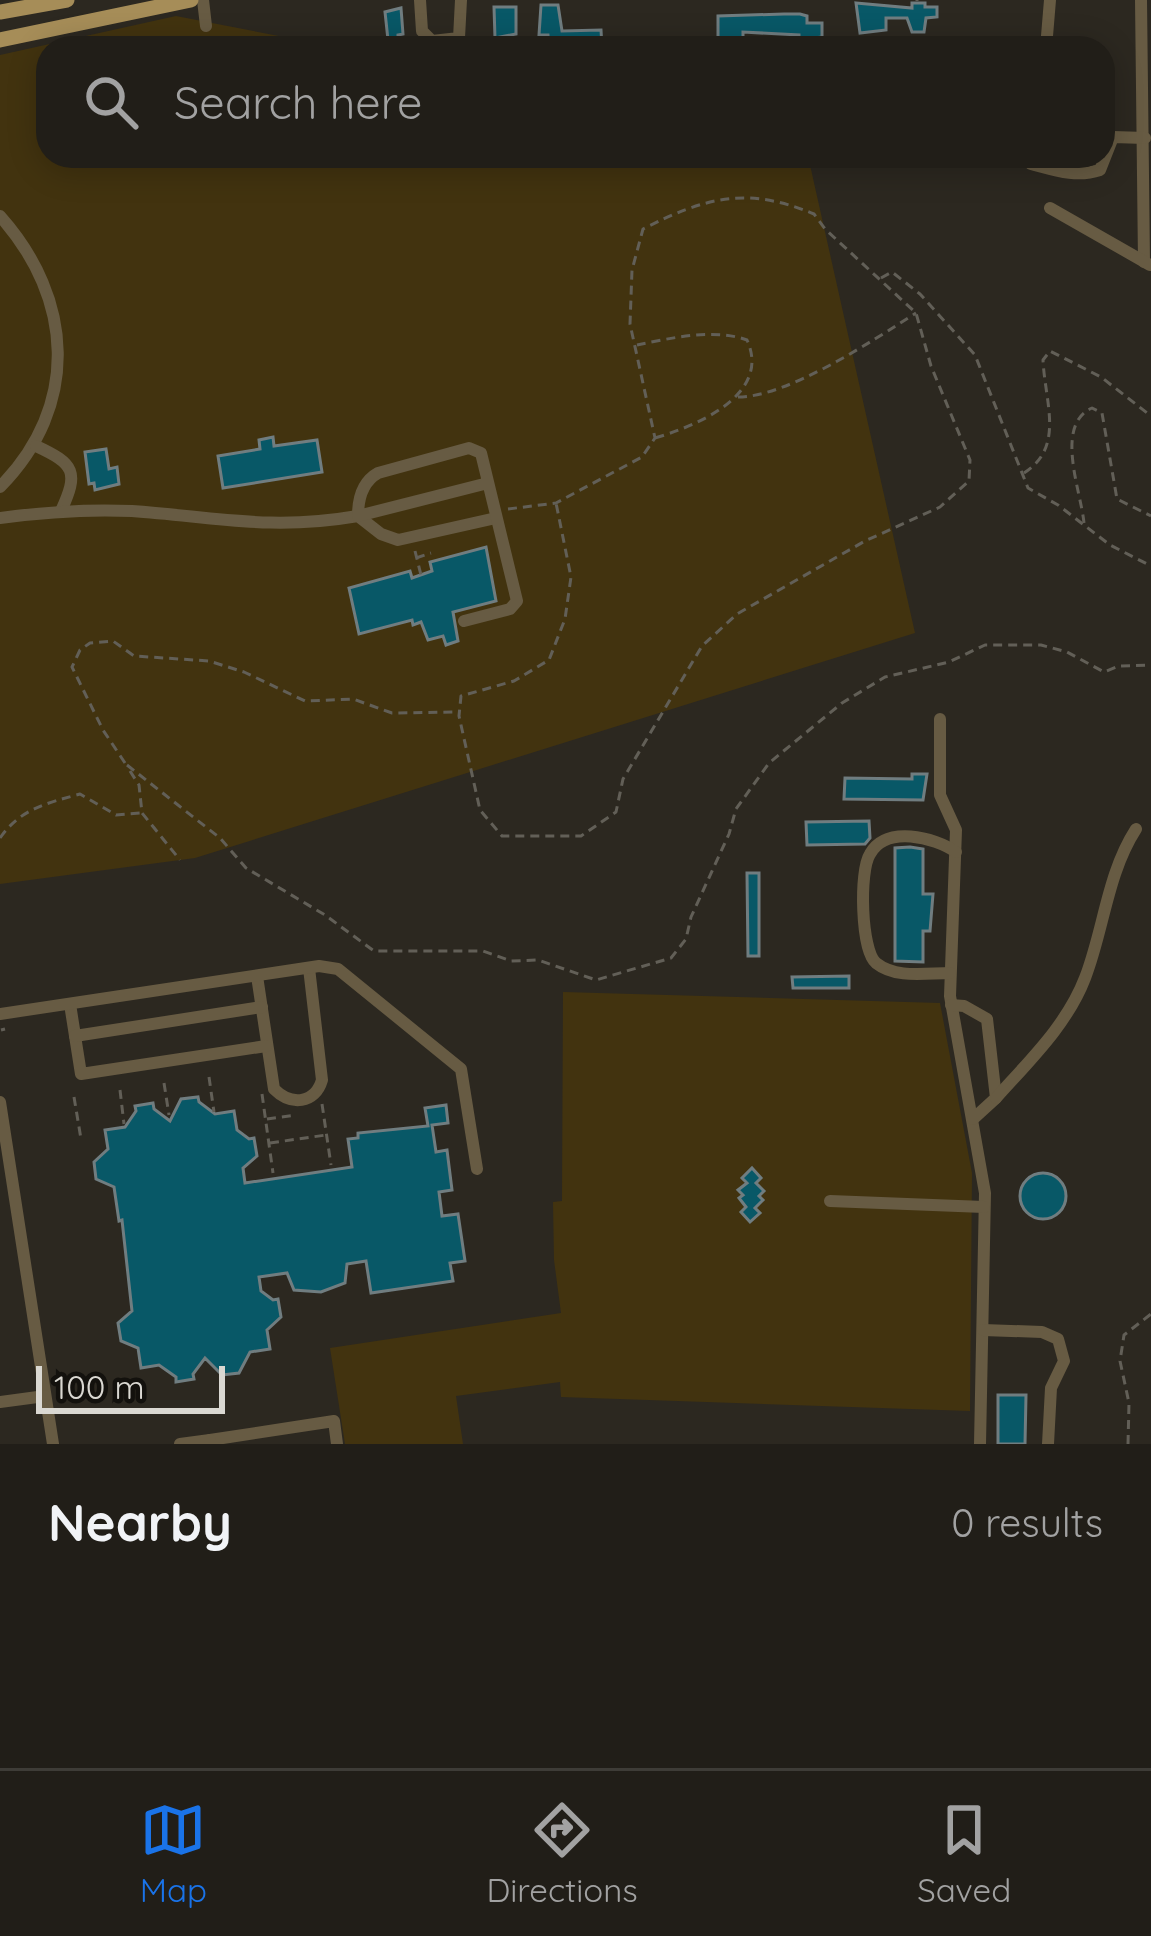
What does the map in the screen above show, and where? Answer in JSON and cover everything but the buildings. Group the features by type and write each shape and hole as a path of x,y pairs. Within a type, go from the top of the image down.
{"main road":[{"path":"0,12 68,0"},
{"path":"0,40 142,4 191,0"}],"street":[{"path":"203,0 206,26"},
{"path":"420,0 422,31 427,36"},
{"path":"459,36 461,0"},
{"path":"1047,36 1050,0"},
{"path":"1050,208 1148,264 1141,0"},
{"path":"1115,137 1145,138"},
{"path":"1046,168 1068,174 1101,168"},
{"path":"0,216 16,233 42,284 56,328 59,380 36,446 0,487"},
{"path":"36,446 59,457 72,472 72,486 61,511"},
{"path":"358,516 358,502 371,477 469,448 481,453 517,601 510,609 464,621"},
{"path":"0,518 61,511 128,511 281,525 358,516 488,483"},
{"path":"358,516 381,534 398,540 495,514"},
{"path":"940,719 940,795 956,826 952,1005 984,1207 980,1444"},
{"path":"973,1119 1059,1027 1084,980 1119,856 1136,829"},
{"path":"950,974 895,973 873,961 865,947 864,868 870,852 887,839 922,838 956,852"},
{"path":"257,976 272,1082 288,1100 303,1101 316,1094 322,1072 309,968"},
{"path":"0,1014 309,968 338,969 457,1064 465,1080 477,1169"},
{"path":"70,1004 81,1074 266,1046"},
{"path":"952,1005 987,1019 996,1098"},
{"path":"75,1036 262,1007"},
{"path":"0,1102 53,1444"},
{"path":"830,1201 984,1207"},
{"path":"983,1330 1042,1332 1058,1339 1064,1361 1051,1388 1048,1444"},
{"path":"0,1402 46,1396"},
{"path":"180,1444 334,1421 337,1444"}],"path":[{"path":"556,503 571,577 565,620 550,659 514,681 461,696 459,712 480,810 502,836 581,836 616,812 623,778 702,646 737,614 866,541 940,507 969,481 970,460 931,366 916,314 807,210 747,196 688,208 644,229 632,270 630,324 655,438"},
{"path":"879,278 892,272 920,293 975,355 1028,488 1110,545 1151,566"},
{"path":"736,397 763,397 916,314"},
{"path":"495,514 556,503 643,457 655,438 704,418 736,397 751,376 753,352 747,340 734,335 690,336 636,346"},
{"path":"1022,474 1040,463 1050,448 1042,360 1049,351 1101,377 1151,416"},
{"path":"1084,525 1072,446 1081,413 1092,408 1102,413 1117,499 1151,516"},
{"path":"415,551 421,575"},
{"path":"416,558 431,554"},
{"path":"180,860 142,813 139,784 103,730 72,667 80,650 90,643 113,641 134,656 209,661 305,701 353,699 392,713 459,712"},
{"path":"127,765 220,838 246,868 325,915 374,952 483,952 511,961 538,961 596,980 670,958 686,938 736,809 769,763 813,724 885,677 949,662 985,645 1012,643 1067,652 1104,672 1119,666 1151,665"},
{"path":"0,838 12,821 34,808 80,794 116,815 142,813"},
{"path":"209,1076 214,1112"},
{"path":"164,1083 169,1114"},
{"path":"120,1090 124,1124"},
{"path":"262,1092 273,1173"},
{"path":"74,1096 81,1139"},
{"path":"322,1104 332,1166"},
{"path":"266,1120 296,1114"},
{"path":"268,1143 327,1135"},
{"path":"1128,1444 1129,1402 1120,1361 1124,1335 1151,1314"}],"shaded area":[{"path":"176,16 279,36 86,36"},
{"path":"36,47 36,168 811,168 915,633 195,858 0,884 0,55"},
{"path":"563,992 940,1003 972,1173 970,1411 561,1397 560,1382 456,1396 463,1444 345,1444 330,1348 561,1313 553,1202 562,1201"}]}
